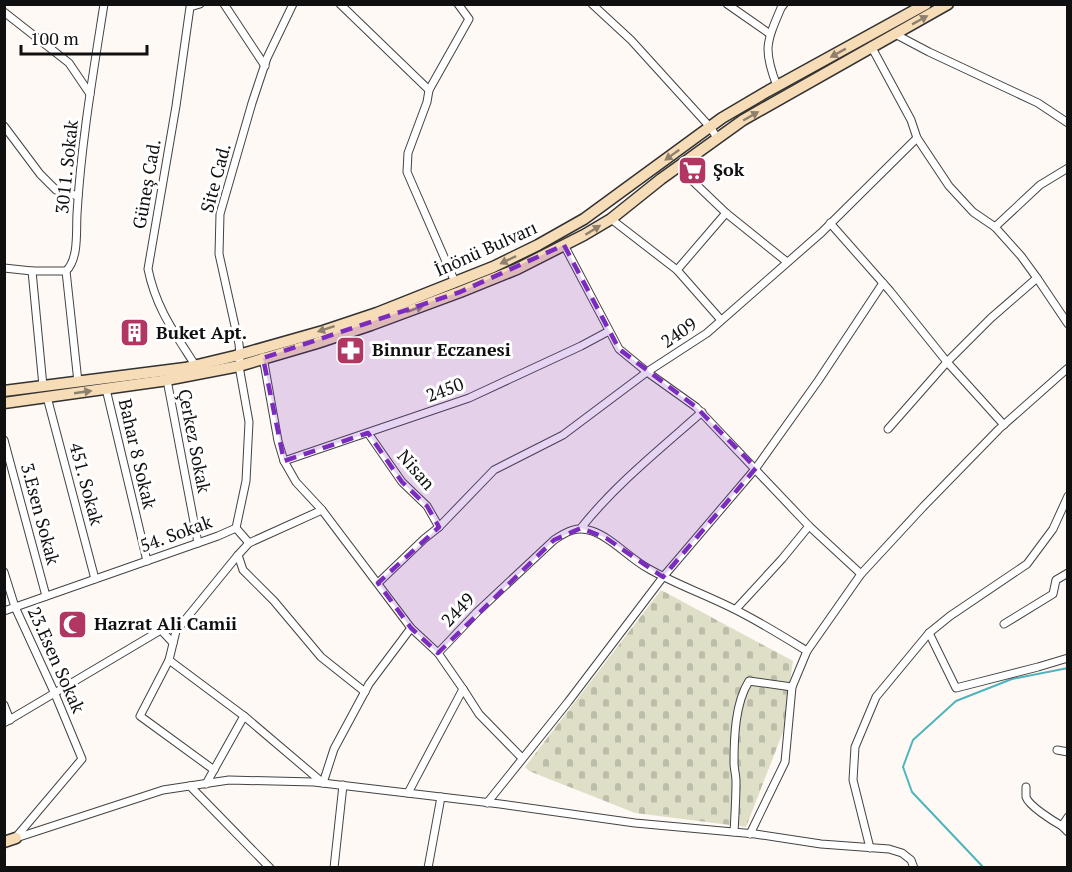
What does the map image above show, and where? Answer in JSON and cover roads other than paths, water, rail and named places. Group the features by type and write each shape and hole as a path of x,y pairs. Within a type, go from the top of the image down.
{"main road":[{"name":"İnönü Bulvarı","path":"4,392 106,389 240,366 262,353 377,313 493,267 584,219 722,118 926,4"},
{"name":"İnönü Bulvarı","path":"45,392 78,382 195,365 240,354 262,353 317,343 517,269 584,236 611,219 743,120 948,4"},
{"path":"4,403 45,392"}],"street":[{"name":"3011. Sokak","path":"66,271 74,257 78,196 90,94 105,4"},
{"name":"Güneş Cad.","path":"195,365 164,317 148,269 190,7 200,4"},
{"path":"224,4 265,66"},
{"name":"Site Cad.","path":"240,366 240,354 219,254 220,214 252,103 265,66 293,4"},
{"path":"340,4 429,90"},
{"path":"455,282 407,172 408,153 428,102 429,90 469,19 458,4"},
{"path":"592,4 631,40 710,127 718,139"},
{"path":"727,4 770,34"},
{"path":"777,86 767,50 770,34 784,4"},
{"path":"4,12 69,63 90,94"},
{"path":"896,34 928,52 1038,103 1068,123"},
{"path":"865,38 873,48 911,120 917,138 949,186 973,212 995,227 1021,256 1068,324"},
{"path":"4,126 40,174 56,190 78,196"},
{"name":"2409","path":"378,583 439,527 494,470 563,435 647,372 706,333 788,262 917,138"},
{"path":"678,167 726,213 788,262"},
{"path":"995,227 1040,185 1068,168"},
{"path":"676,270 726,213"},
{"path":"611,219 676,270 721,320"},
{"path":"830,223 883,283 947,362 1004,425"},
{"path":"564,245 619,349 702,412 809,526 861,574"},
{"path":"4,268 66,271 78,382"},
{"name":"451. Sokak","path":"32,271 45,392 95,579"},
{"path":"888,429 947,362 1036,278"},
{"path":"487,802 568,702 663,577 756,468 818,381 883,283"},
{"name":"2450","path":"284,461 469,398 609,331"},
{"name":"2449","path":"262,353 278,441 284,461 296,482 322,510 411,628 438,653 477,612 555,540 568,530 581,528"},
{"name":"54. Sokak","path":"4,611 236,528 246,481 249,422 240,366"},
{"path":"750,834 784,762 792,687 807,651 861,574 1004,425 1068,368"},
{"name":"Çerkez Sokak","path":"167,380 198,543"},
{"name":"Bahar 8 Sokak","path":"106,389 147,561"},
{"path":"702,412 617,488 581,528 606,538 637,563 736,609 807,651"},
{"name":"Nisan","path":"368,433 402,482 427,506 439,527"},
{"name":"3.Esen Sokak","path":"4,440 46,596"},
{"path":"870,848 853,780 855,747 876,697 929,633 950,616 1027,564 1053,529 1068,496"},
{"path":"214,770 140,716 169,660 176,631 238,555 249,543 322,510"},
{"path":"736,609 782,560 809,526"},
{"path":"236,528 249,543"},
{"path":"238,555 243,570 274,601 321,657 365,692"},
{"name":"23.Esen Sokak","path":"4,572 15,607 82,759 10,840"},
{"path":"1004,624 1053,594 1056,580 1068,573"},
{"path":"323,783 334,749 369,684 411,628"},
{"path":"4,705 7,722 161,630 173,643"},
{"path":"929,633 956,688 1038,668 1068,658"},
{"path":"438,653 479,714 522,758"},
{"path":"169,660 244,716 323,783"},
{"path":"734,832 736,731 739,706 745,688 749,681 792,687"},
{"path":"408,793 463,688"},
{"path":"206,784 244,716"},
{"path":"1057,750 1068,752"},
{"path":"10,840 163,790 229,780 344,785 634,823 734,832 821,844 889,849 902,853 911,860 914,867"},
{"path":"334,867 344,785"},
{"path":"189,786 270,867"},
{"path":"1026,787 1029,802 1068,832"},
{"path":"428,867 441,797"},
{"path":"1062,826 1068,817"}],"waterway":[{"path":"984,868 912,792 903,767 913,740 956,701 1012,679 1068,668"}],"place":[{"name":"Şok","path":"692,170"},
{"name":"Buket Apt.","path":"135,333"},
{"name":"Binnur Eczanesi","path":"351,350"},
{"name":"Hazrat Ali Camii","path":"73,624"}]}
